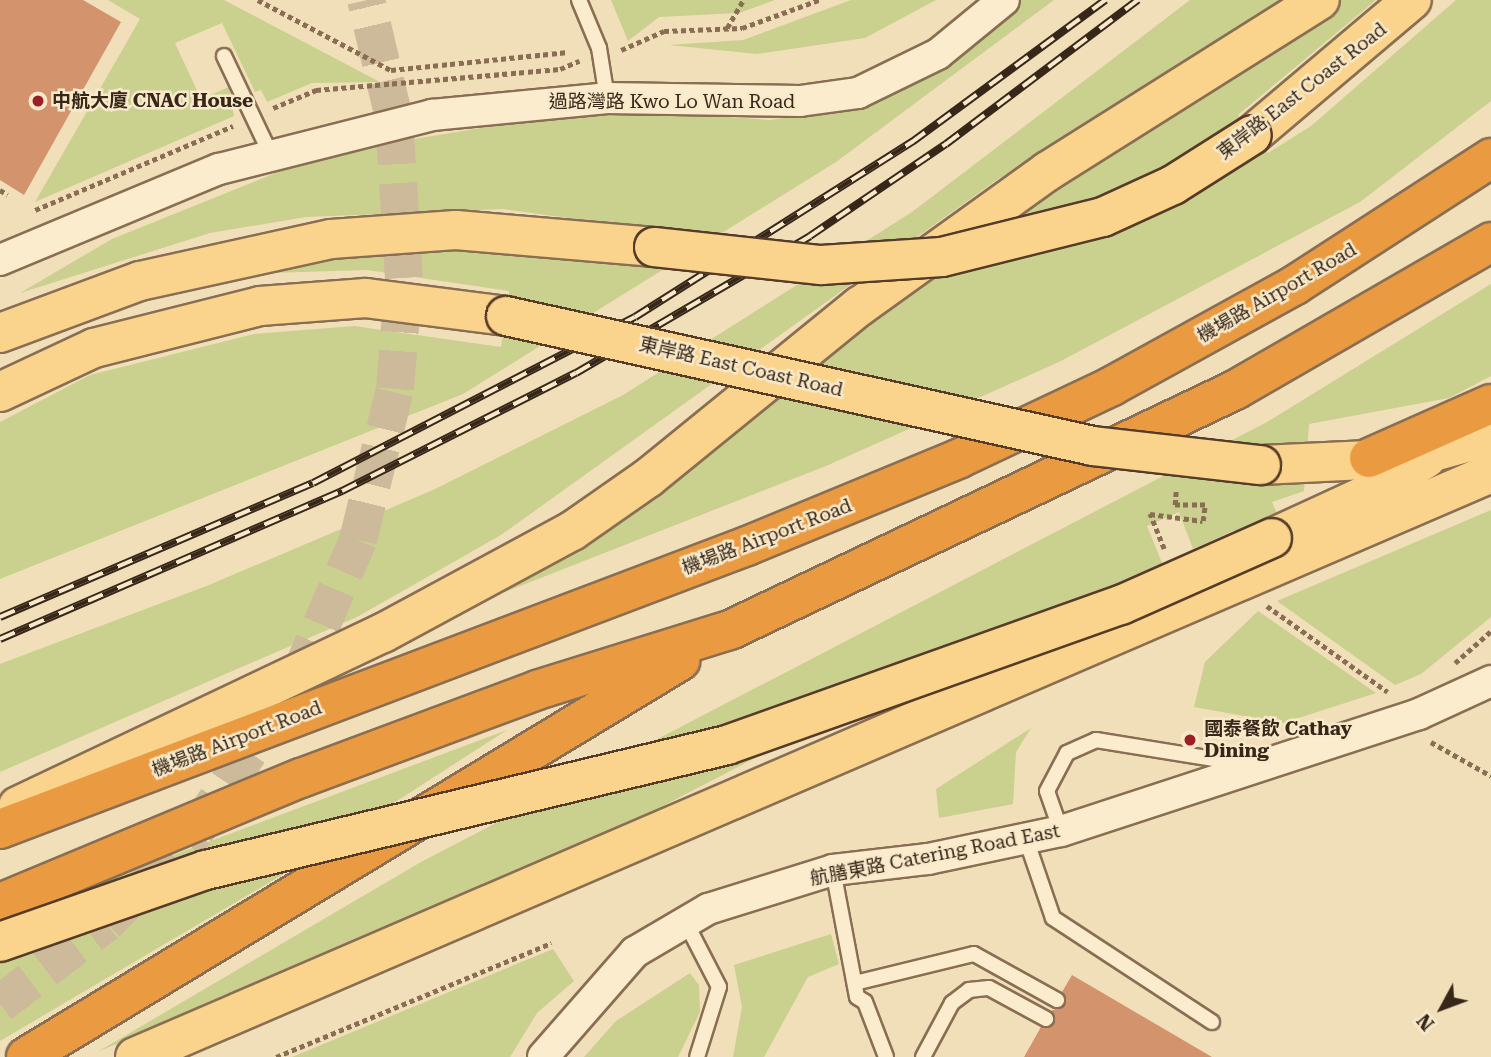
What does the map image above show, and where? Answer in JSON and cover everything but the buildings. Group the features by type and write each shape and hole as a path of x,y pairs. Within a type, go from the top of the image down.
{"highway":[{"name":"機場路 Airport Road","path":"0,829 759,541 960,458 1112,386 1283,292 1491,158"},
{"path":"26,1057 730,630 1235,390 1491,242"},
{"path":"1368,458 1491,404"},
{"path":"0,903 314,773 537,690 730,630"}],"main road":[{"path":"0,815 383,633 572,531 648,478 860,306 1048,171 1320,0"},
{"name":"東岸路 East Coast Road","path":"0,333 139,281 331,239 456,230 821,265 954,255 1103,217 1173,185 1252,135 1412,0"},
{"name":"東岸路 East Coast Road","path":"0,392 94,348 260,306 366,298 506,316 1093,446 1261,465 1432,454 1491,436"},
{"path":"0,942 232,863 727,745 1121,605 1374,491 1432,454"},
{"path":"135,1057 1491,473"}],"street":[{"name":"過路灣路 Kwo Lo Wan Road","path":"0,260 170,186 270,153 432,115 607,98 800,101 858,93 938,54 1004,0"},
{"name":"航膳東路 Catering Road East","path":"543,1057 635,952 684,921 833,870 1061,831 1419,714 1490,686"}],"lane":[{"path":"579,0 599,48 607,98"},
{"path":"224,56 270,153"},
{"path":"1061,831 1047,791 1068,753 1096,740 1257,766"},
{"path":"1026,839 1053,918 1212,1022"},
{"path":"833,870 859,982 857,997 865,1002 886,1057"},
{"path":"684,921 719,987 697,1057"},
{"path":"859,982 974,954 1057,1000"},
{"path":"923,1057 952,1003 969,990 989,988 1046,1019"}],"path":[{"path":"258,0 391,70 568,52"},
{"path":"727,28 743,0"},
{"path":"621,50 664,31 727,28 818,0"},
{"name":"過路灣路 Kwo Lo Wan Road","path":"267,110 316,90 560,69 569,62"},
{"path":"22,217 242,122"},
{"path":"0,190 8,195"},
{"path":"1170,562 1150,514 1203,521 1205,505 1175,505 1177,482"},
{"path":"1260,601 1389,692"},
{"path":"1445,673 1491,631"},
{"path":"1377,696 1400,688"},
{"path":"1432,742 1491,776"},
{"path":"276,1057 551,943"}],"green space":[{"path":"108,0 224,0 380,82 312,83 267,102 261,90 255,92 222,23 175,43 201,99 229,87 234,116 35,202 140,19"},
{"path":"611,0 775,0 739,13 659,17 628,41"},
{"path":"851,0 936,0 865,38 757,54 669,45 743,40"},
{"path":"1008,0 1054,0 836,162 463,394 0,579 0,422 90,375 254,334 354,326 501,347 509,291 367,270 238,274 362,252 470,249 650,268 656,230 503,209 306,217 210,233 20,293 112,239 323,154 603,108 770,120 838,110"},
{"path":"1190,0 1300,0 998,179 501,535 357,617 0,772 0,664 209,585 433,490 623,395 912,212"},
{"path":"1341,0 1376,0 1238,115 1268,153 1311,126 1456,0 1491,0 1491,101 1360,202 1059,362 826,466 400,633 1169,98"},
{"path":"1491,284 1491,376 1449,398 1309,424 1304,491 1272,502 1284,530 1242,547 1235,530 1193,549 1179,512 1147,526 1175,595 786,742 482,900 99,1051 421,862 1267,422"},
{"path":"1491,510 1491,617 1421,674 1395,685 1277,601"},
{"path":"1258,611 1376,693 1283,723 1194,707 1205,662"},
{"path":"1031,728 1016,752 1013,804 939,818 936,789"},
{"path":"507,730 282,875 0,1041 0,920"},
{"path":"831,934 839,964 808,977 764,1057 733,1057 742,1007 734,965"},
{"path":"553,949 574,981 537,1013 510,1057 292,1057"},
{"path":"690,973 699,985 700,1012 678,1057 584,1057 616,1021"}],"tunnel":[{"path":"0,1004 106,923 196,831 299,677 358,540 395,389 404,278 394,118 366,0"}],"railway":[{"path":"0,617 313,483 635,317 912,142 1105,0"},
{"path":"0,639 342,491 576,373 810,236 946,144 1138,0"}],"place":[{"name":"中航大廈 CNAC House","path":"38,101"},
{"name":"國泰餐飲 Cathay Dining","path":"1190,740"}]}
